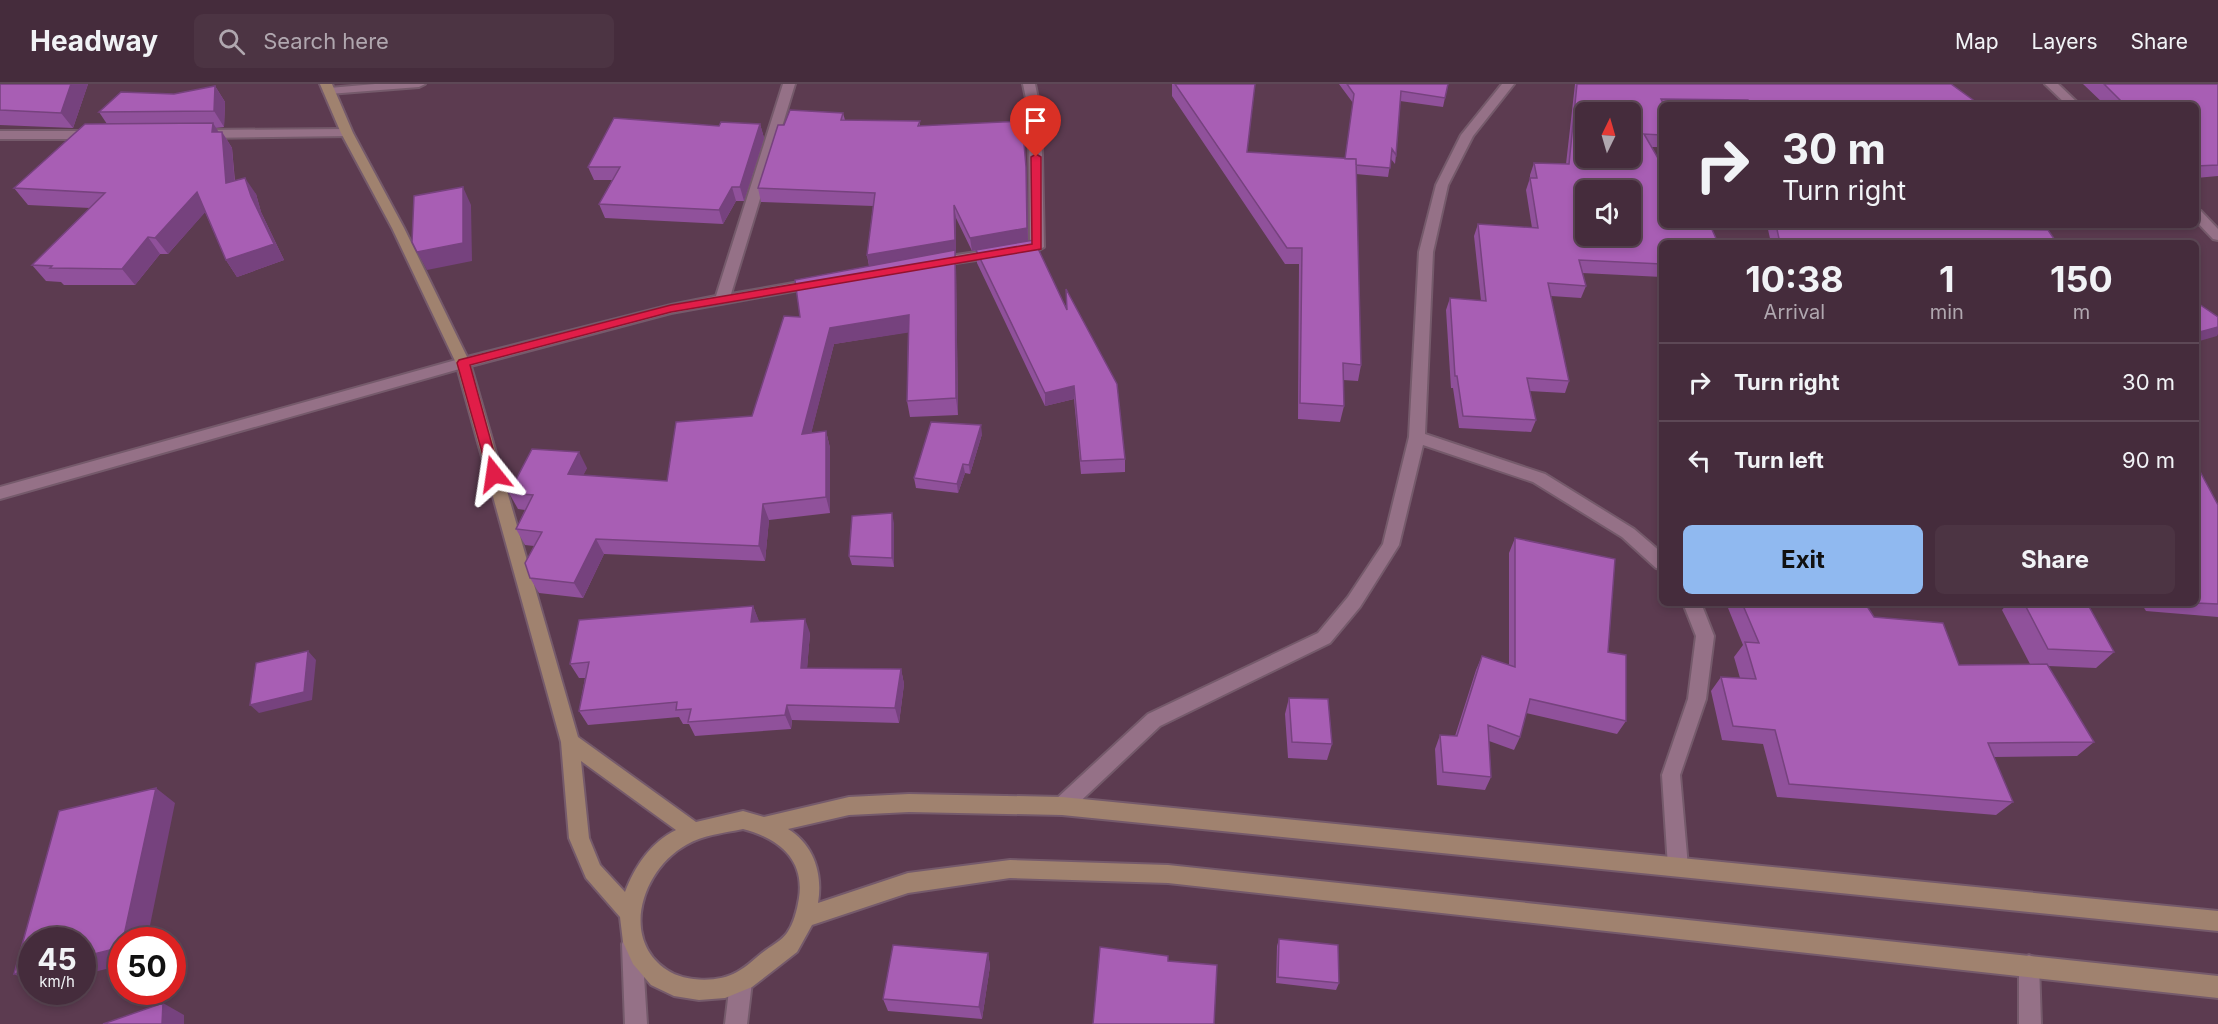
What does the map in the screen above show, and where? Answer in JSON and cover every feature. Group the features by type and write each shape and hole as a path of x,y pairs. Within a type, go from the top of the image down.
{"main road":[{"path":"328,87 347,133 398,228 463,363 570,742 579,838 593,871 628,912"},
{"path":"570,742 692,830"},
{"path":"766,825 849,806 909,803 1062,806 2218,921"},
{"path":"743,820 766,825 785,835 800,851 809,872 811,894 804,918 792,942 741,982 706,990 673,985 647,969 632,943 628,912 635,887 649,865 669,845 692,830 743,820"},
{"path":"804,918 908,883 1010,869 1157,874 2029,965 2218,987"}],"street":[{"path":"328,87 419,84"},
{"path":"722,300 789,84"},
{"path":"927,264 1037,247 1035,112 1029,84"},
{"path":"1062,806 1154,720 1324,638 1354,602 1391,544 1417,437 1426,252 1442,185 1467,135 1508,84"},
{"path":"2051,84 2071,102"},
{"path":"191,134 347,133"},
{"path":"0,135 108,135"},
{"path":"2199,217 2218,236"},
{"path":"0,493 463,363 671,309 836,280"},
{"path":"1417,437 1539,478 1628,533 1659,560"},
{"path":"1678,867 1671,775 1697,699 1705,636 1693,606"},
{"path":"632,943 636,1024"},
{"path":"2029,965 2030,1024"},
{"path":"736,1024 741,982"}],"building":[{"path":"0,84 71,84 61,113 0,110"},
{"path":"1175,84 1255,84 1247,152 1356,159 1361,365 1343,363 1344,406 1300,403 1302,248 1287,248"},
{"path":"1347,84 1448,84 1445,98 1401,91 1396,155 1392,149 1390,168 1356,165 1356,159 1345,159 1354,94"},
{"path":"1577,84 1951,84 1976,102 1748,102 1748,100 1661,99 1662,102 1659,102 1659,135 1644,134 1659,160 1659,228 1711,228 1717,240 1659,240 1659,264 1579,260 1586,286 1548,283 1569,381 1527,378 1536,420 1463,416 1457,376 1455,376 1450,298 1486,301 1478,224 1538,228 1530,178 1537,178 1534,163 1569,164 1575,104 1575,168 1641,168 1641,102 1575,102"},
{"path":"2104,84 2218,84 2218,165 2199,166 2199,102 2122,102"},
{"path":"215,86 214,111 99,112 121,92 174,94"},
{"path":"790,110 843,113 841,120 920,121 918,126 1022,121 1026,167 1027,228 970,238 954,205 955,240 867,255 875,193 758,188 778,125 784,125"},
{"path":"614,118 719,126 721,122 760,124 740,187 732,187 719,210 599,204 620,167 588,167"},
{"path":"213,123 212,132 222,132 226,183 245,178 274,244 226,260 197,192 155,238 148,237 122,269 50,268 52,266 32,265 105,193 14,188 85,124"},
{"path":"463,187 463,243 417,252 412,242 414,196"},
{"path":"1777,228 2048,230 2055,240 1779,240"},
{"path":"1034,240 1067,310 1066,289 1117,384 1125,459 1081,461 1074,386 1045,393 976,250"},
{"path":"955,250 956,398 907,401 909,315 830,328 802,434 826,431 826,497 763,504 759,546 596,539 574,583 530,578 525,563 542,532 516,529 533,495 509,493 532,449 579,452 568,474 667,481 676,422 752,416 784,316 800,317 795,280"},
{"path":"2199,304 2218,317 2218,327 2199,332"},
{"path":"931,422 981,425 969,465 963,464 957,484 914,478"},
{"path":"2199,470 2218,505 2218,604 2199,603"},
{"path":"892,513 892,558 849,556 852,516"},
{"path":"1515,538 1615,559 1608,652 1626,655 1626,721 1530,699 1520,737 1488,725 1491,777 1443,772 1440,735 1457,736 1482,656 1515,667"},
{"path":"753,606 751,622 805,619 801,668 901,669 895,708 787,705 785,715 688,722 691,709 676,710 677,702 579,711 589,662 570,664 579,620"},
{"path":"1743,606 1867,606 1874,617 1943,623 1959,665 2047,664 2094,742 1988,743 2013,802 1789,784 1775,730 1733,726 1721,677 1756,679 1745,642 1759,643"},
{"path":"2026,606 2089,606 2114,652 2048,649"},
{"path":"308,651 304,692 250,705 256,663"},
{"path":"1289,698 1328,699 1332,744 1292,742"},
{"path":"156,788 126,927 108,927 108,950 96,954 96,927 27,927 59,811"},
{"path":"1279,939 1338,945 1339,983 1278,977"},
{"path":"893,945 988,953 979,1007 883,999"},
{"path":"1100,947 1168,956 1168,961 1217,965 1214,1024 1093,1024"},
{"path":"18,960 18,973 14,974"},
{"path":"157,1005 163,1005 162,1024 103,1024"}],"route":[{"path":"494,474 463,363 671,309 995,252 1037,247 1036,157"}]}
